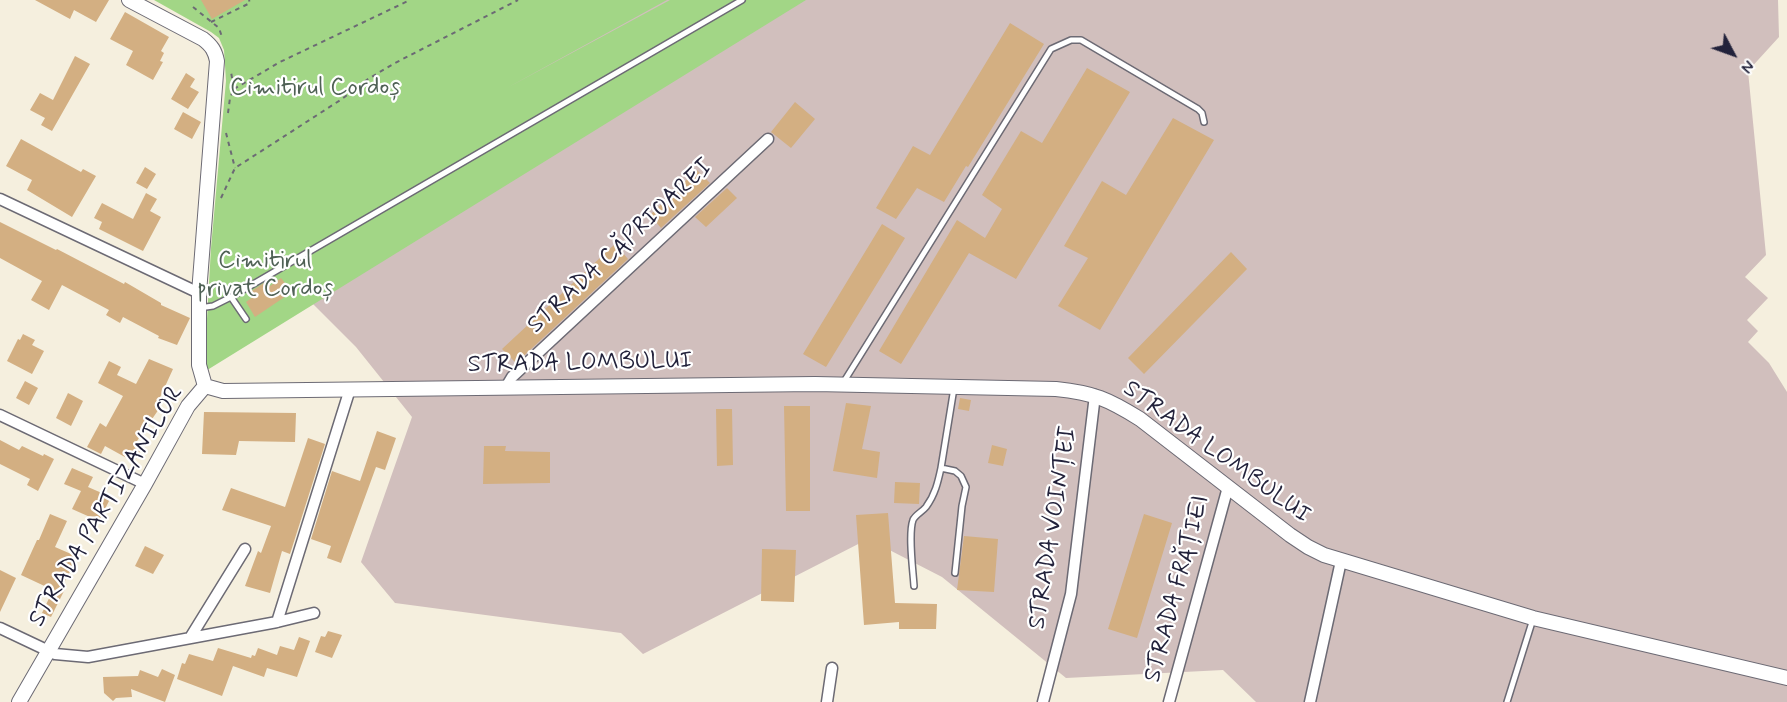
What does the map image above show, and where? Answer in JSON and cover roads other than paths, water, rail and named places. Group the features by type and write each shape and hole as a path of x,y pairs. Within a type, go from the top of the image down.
{"street":[{"path":"129,0 203,39 215,52 217,62 198,309 200,366 205,386"},
{"name":"STRADA CĂPRIOAREI","path":"506,387 512,377 768,139"},
{"path":"0,199 199,293"},
{"name":"STRADA LOMBULUI","path":"205,386 223,391 843,384 1056,389 1095,395 1113,402 1140,418 1308,547 1341,561 1533,618 1787,678"},
{"name":"STRADA PARTIZANILOR","path":"19,702 188,406 205,386"},
{"path":"277,622 350,388"},
{"name":"STRADA VOINȚEI","path":"1043,702 1071,594 1095,395"},
{"path":"0,415 145,484"},
{"name":"STRADA FRĂȚIEI","path":"1169,702 1228,487"},
{"path":"190,638 244,549"},
{"path":"1311,702 1341,561"},
{"name":"STRADA PARTIZANILOR","path":"48,651 55,654 88,657 107,655 314,613"},
{"path":"0,628 48,651"},
{"path":"827,702 832,668"}],"lane":[{"path":"198,309 213,306 231,297 742,0"},
{"path":"843,384 1051,49 1071,40 1081,40 1198,109 1202,113 1204,122"},
{"path":"231,297 246,319"},
{"path":"914,586 912,529 914,518 925,508 938,482 954,387"},
{"path":"942,468 955,471 961,476 966,487 955,573"},
{"path":"1507,702 1533,618"}],"park label":[{"name":"Cimitirul Cordoș","path":"315,89"},
{"name":"Cimitirul privat Cordoș","path":"265,276"}]}
